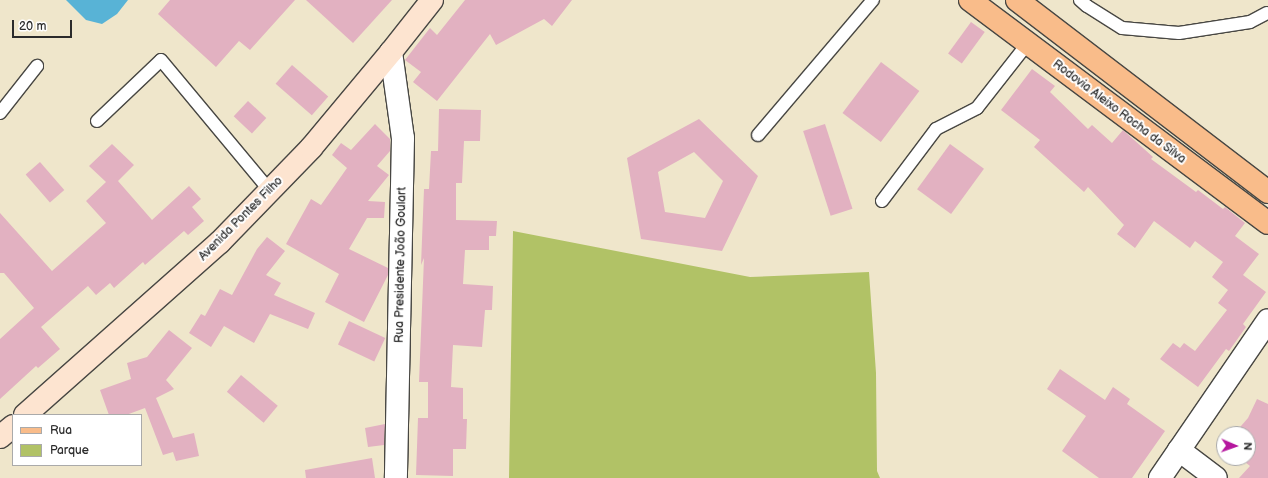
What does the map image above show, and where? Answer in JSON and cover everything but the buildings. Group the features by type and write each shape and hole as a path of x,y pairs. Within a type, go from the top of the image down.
{"main road":[{"name":"Rodovia Aleixo Rocha da Silva","path":"970,0 1268,223"},
{"path":"1017,0 1268,192"}],"street":[{"name":"Avenida Pontes Filho","path":"26,414 220,242 270,191 311,148 432,0"},
{"name":"Rua Presidente João Goulart","path":"391,52 404,138 396,478"},
{"path":"1160,478 1268,320"},
{"path":"0,438 12,427"},
{"path":"1180,450 1216,478"}],"lane":[{"path":"758,135 873,0"},
{"path":"1080,0 1122,28 1179,33 1250,22 1267,13"},
{"path":"882,201 936,129 977,108 1028,44"},
{"path":"97,121 161,60 270,191"},
{"path":"0,113 37,66"}],"green space":[{"path":"513,231 750,277 869,272 876,373 877,471 880,478 509,478"}],"water":[{"path":"66,0 128,0 117,14 102,24 86,20"}]}
